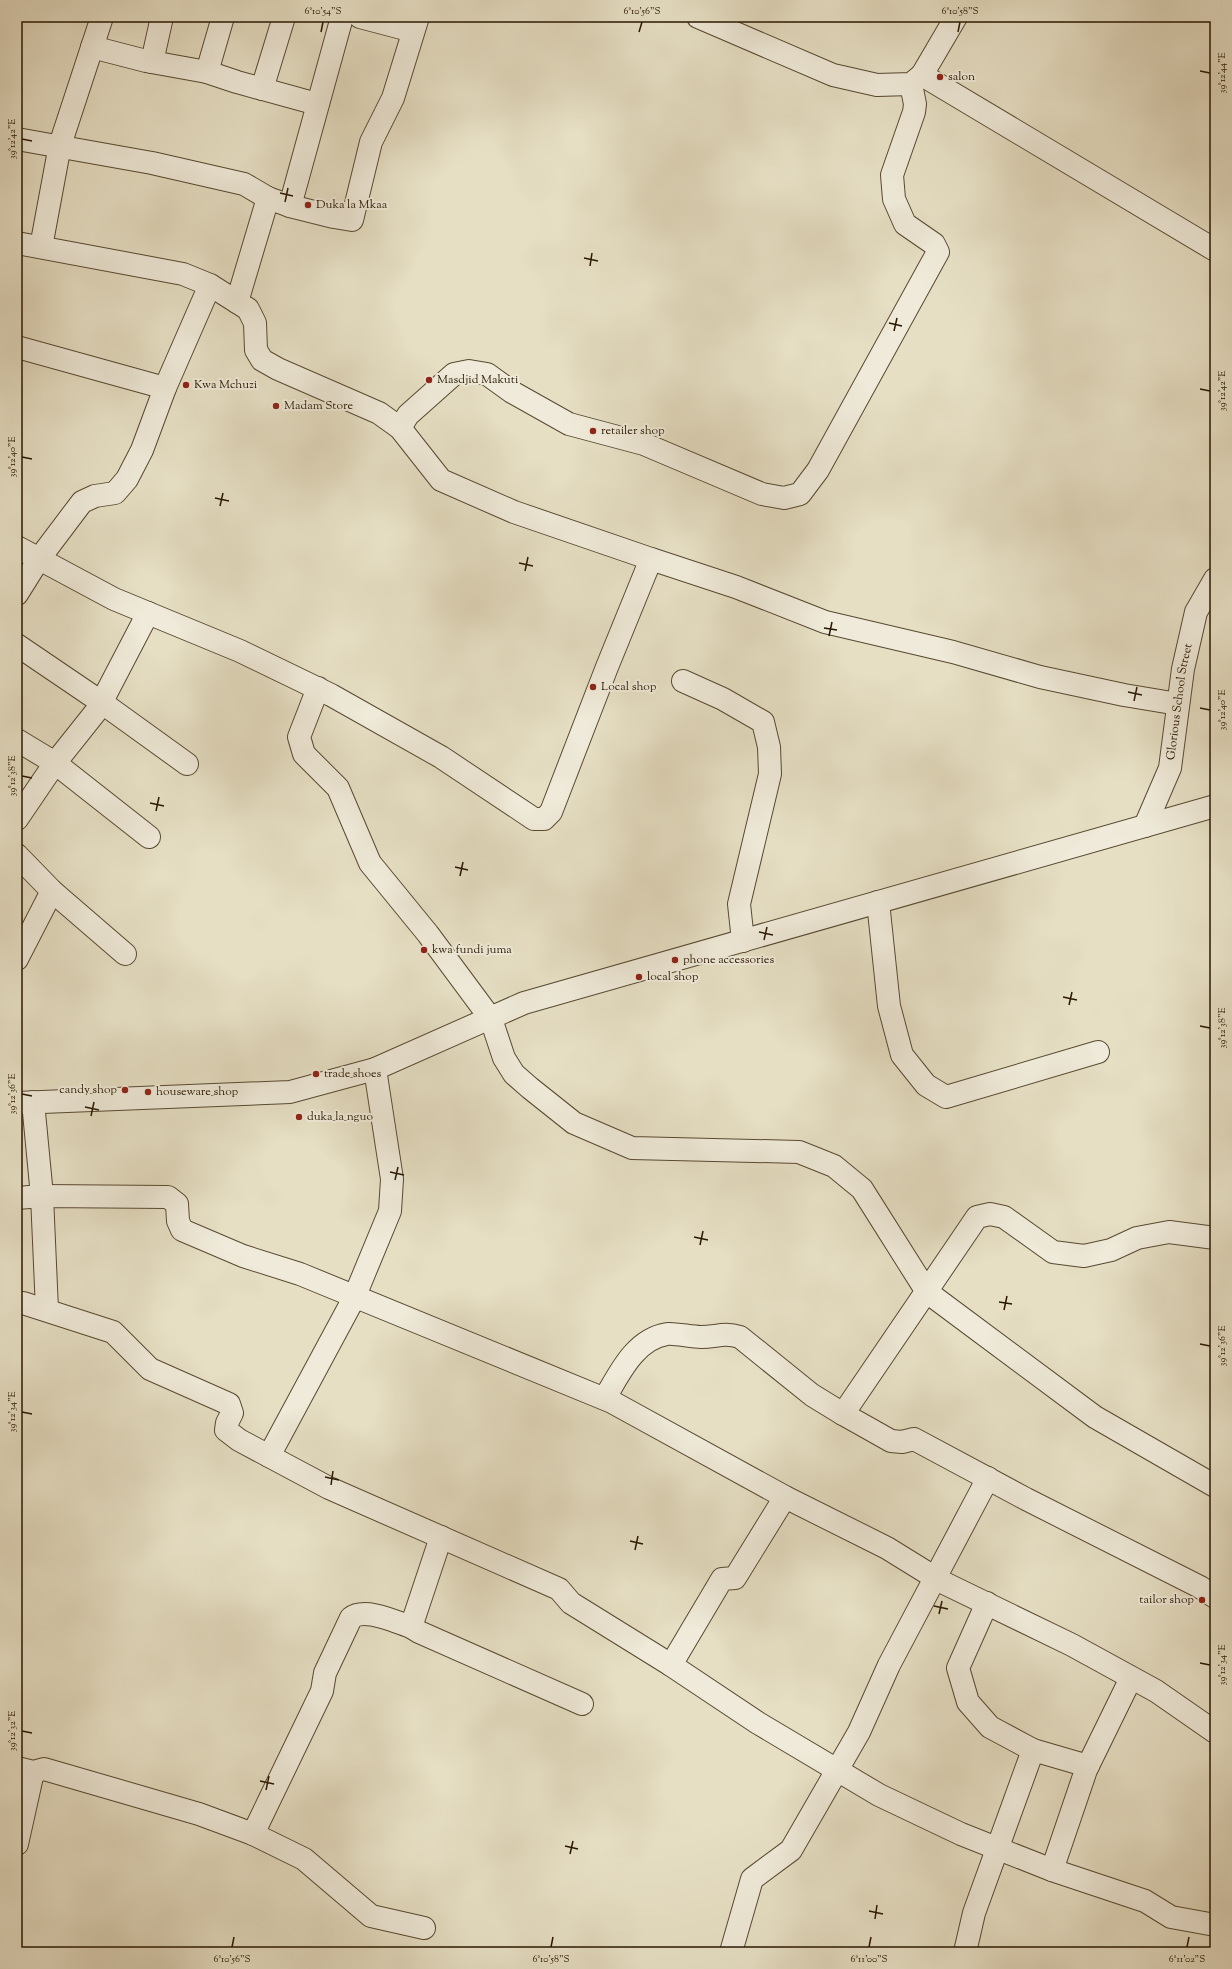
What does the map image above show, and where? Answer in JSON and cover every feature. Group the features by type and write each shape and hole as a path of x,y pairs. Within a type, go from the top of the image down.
{"street":[{"path":"41,247 60,145 102,17"},
{"path":"152,62 162,17"},
{"path":"207,72 223,17"},
{"path":"262,89 284,17"},
{"path":"290,206 342,17"},
{"path":"17,139 60,145 152,163 244,184 268,198 290,206 334,218 352,220 371,142 393,98 416,24 360,17"},
{"path":"698,17 833,75 876,85 916,80 1215,250"},
{"path":"400,428 408,415 454,374 469,371 487,374 512,392 569,424 644,444 762,494 784,498 800,494 818,470 938,252 934,244 906,224 894,199 892,176 914,112 916,80 956,17"},
{"path":"92,47 152,62 207,72 317,104"},
{"path":"237,302 268,198"},
{"path":"17,244 41,247 184,274 210,285 248,309 252,314 255,323 256,350 262,360 278,369 378,413 400,428 441,480 514,512 736,587 825,622 953,652 1040,677 1124,696 1178,704"},
{"path":"17,594 39,559 82,502 95,496 115,493 127,479 142,450 165,388 210,285"},
{"path":"17,347 165,388"},
{"path":"17,547 114,600 240,651 318,688 441,757 534,819 544,818 551,812 607,667 651,559"},
{"name":"Glorious School Street","path":"1145,826 1170,768 1183,669 1196,612 1215,579"},
{"path":"17,819 55,763 98,709 148,613"},
{"path":"17,645 101,702 187,764"},
{"path":"684,681 723,699 763,722 769,747 770,774 739,904 743,941"},
{"path":"318,688 299,737 304,754 338,788 370,863 428,934 491,1019 504,1058 514,1074 574,1123 632,1148 799,1152 834,1166 862,1189 928,1292 1095,1417 1215,1486"},
{"path":"17,740 55,763 149,837"},
{"path":"47,1310 42,1196 25,1103 290,1092 375,1069 491,1019 524,1003 1215,806"},
{"path":"17,855 52,891 125,954"},
{"path":"17,959 52,891"},
{"path":"878,902 889,1006 902,1055 926,1085 946,1096 1098,1052"},
{"path":"269,1456 354,1298 390,1210 392,1179 375,1069"},
{"path":"17,1198 42,1196 168,1197 177,1204 178,1221 182,1230 243,1256 300,1274 354,1298 605,1398 785,1497 887,1548 935,1577 1072,1646 1156,1691 1215,1732"},
{"path":"843,1414 928,1292 977,1217 990,1214 1004,1217 1053,1252 1084,1256 1111,1250 1137,1238 1169,1232 1215,1238"},
{"path":"17,1304 23,1303 113,1332 150,1369 229,1404 232,1412 227,1423 226,1430 239,1440 329,1488 559,1589 571,1603 671,1665 758,1723 878,1795 960,1834 998,1849 1052,1870 1145,1900 1171,1917 1215,1925"},
{"path":"605,1398 623,1366 638,1349 654,1339 668,1334 703,1337 728,1333 740,1337 812,1395 891,1441 902,1442 914,1439 1200,1587 1215,1597"},
{"path":"731,1952 752,1878 791,1850 820,1798 838,1771 859,1732 889,1665 988,1478"},
{"path":"671,1665 722,1579 735,1578 785,1497"},
{"path":"411,1627 441,1537"},
{"path":"987,1603 958,1668 968,1702 990,1727 1033,1750 1088,1766"},
{"path":"253,1834 322,1691 326,1672 351,1618 357,1613 365,1613 411,1627 419,1632 582,1704"},
{"path":"1052,1870 1088,1766 1131,1678"},
{"path":"965,1952 974,1913 1033,1750"},
{"path":"17,1844 25,1770 44,1769 199,1814 253,1834 304,1859 371,1916 424,1928"}],"place":[{"name":"salon","path":"940,77"},
{"name":"Duka la Mkaa","path":"308,205"},
{"name":"Masdjid Makuti","path":"429,380"},
{"name":"Kwa Mchuzi","path":"186,385"},
{"name":"Madam Store","path":"276,406"},
{"name":"retailer shop","path":"593,431"},
{"name":"Local shop","path":"593,687"},
{"name":"kwa fundi juma","path":"424,950"},
{"name":"phone accessories","path":"675,960"},
{"name":"local shop","path":"639,977"},
{"name":"trade_shoes","path":"316,1074"},
{"name":"candy_shop","path":"125,1090"},
{"name":"houseware_shop","path":"148,1092"},
{"name":"duka_la_nguo","path":"299,1117"},
{"name":"tailor shop","path":"1202,1600"}]}
